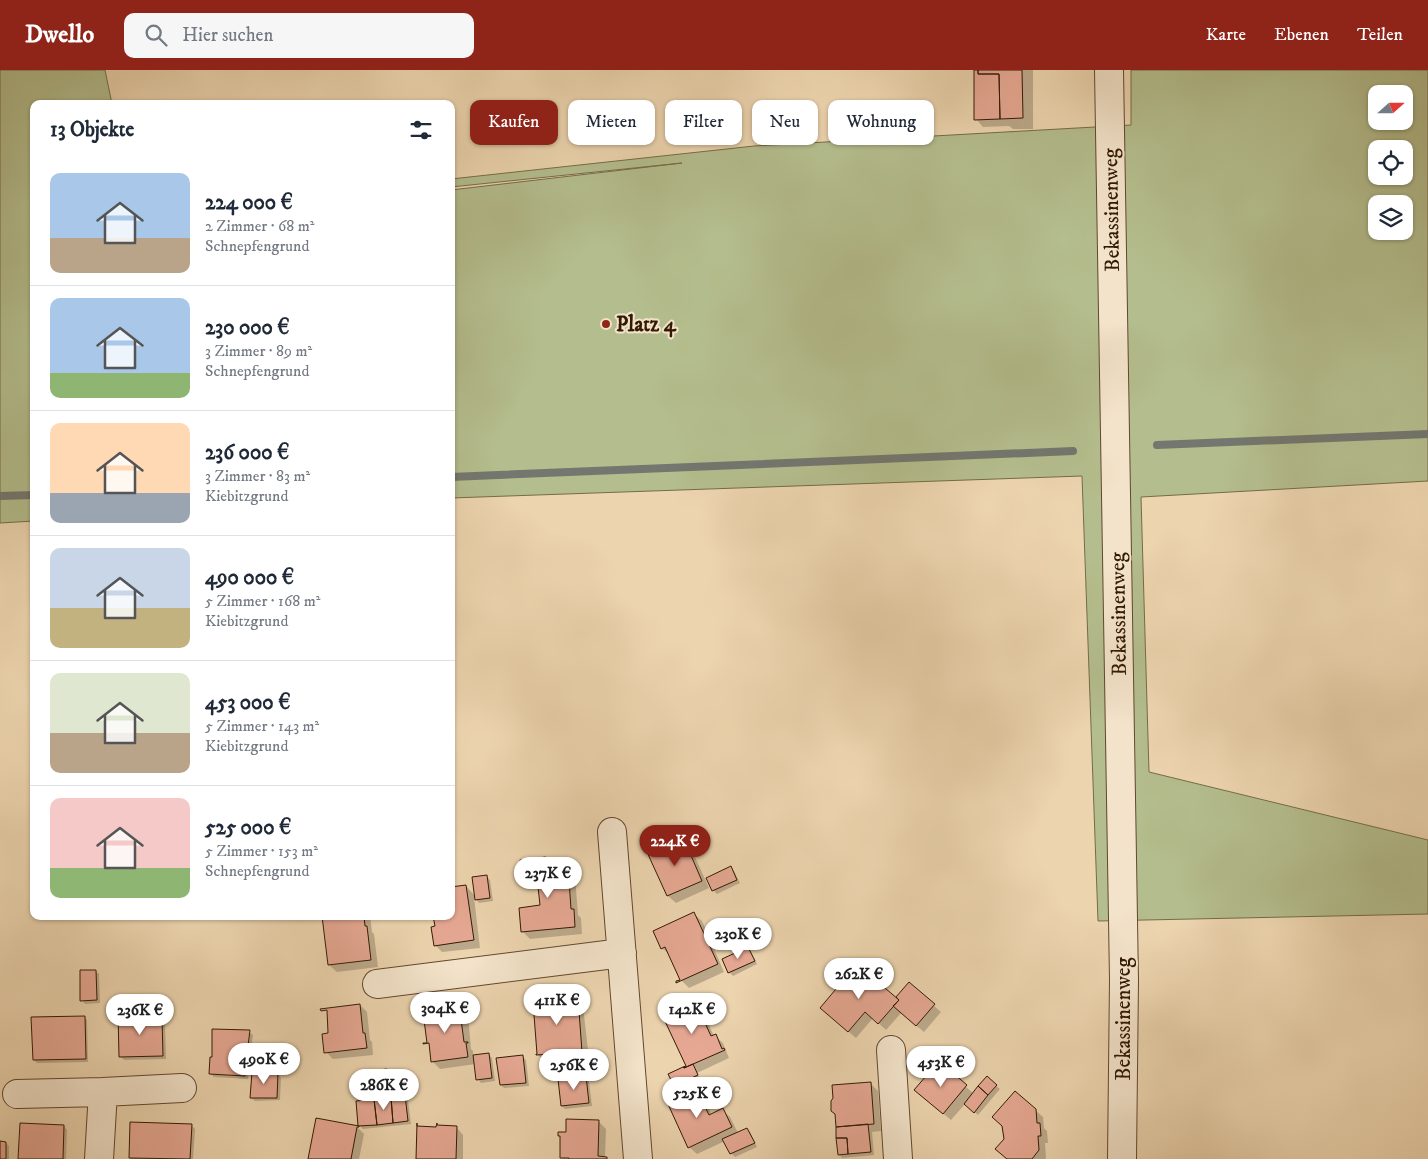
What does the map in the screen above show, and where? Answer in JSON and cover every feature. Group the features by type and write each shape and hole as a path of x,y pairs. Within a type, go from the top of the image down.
{"street":[{"name":"Bekassinenweg","path":"1109,70 1124,980 1122,1159"},
{"path":"612,832 638,1159"},
{"path":"377,984 622,953"},
{"path":"891,1050 898,1159"},
{"path":"17,1094 182,1088"},
{"path":"99,1159 103,1092"}],"green space":[{"path":"0,70 105,70 111,100 30,100 30,521 0,523"},
{"path":"1131,70 1428,70 1428,481 1141,497 1149,772 1428,840 1428,914 1098,921 1082,476 455,498 455,190 682,163 455,187 455,179 754,146 818,145 818,142 828,142 828,145 934,145 934,136 1131,125"}],"building":[{"path":"974,70 978,70 978,74 999,74 1000,119 974,120"},
{"path":"978,70 1022,70 1023,118 1000,119 999,74 978,74"},
{"path":"683,837 702,881 667,896 646,850 649,852"},
{"path":"546,857 548,868 568,866 571,909 574,909 575,927 521,932 519,908 540,905 536,869 522,871 520,860"},
{"path":"731,866 737,880 712,891 706,878"},
{"path":"487,875 490,898 475,900 472,877"},
{"path":"466,885 474,940 434,946 431,927 435,926 434,920 455,920 455,886"},
{"path":"694,912 718,964 676,983 676,981 680,980 665,947 661,949 653,931"},
{"path":"322,920 364,920 365,926 367,926 371,960 328,965"},
{"path":"748,947 755,961 728,973 722,959"},
{"path":"857,964 899,1000 878,1024 865,1012 848,1032 820,1008"},
{"path":"80,970 96,970 97,1000 80,1001"},
{"path":"909,982 935,1004 916,1026 893,1006 899,1000 896,997"},
{"path":"578,997 576,999 577,1011 579,1011 582,1052 536,1055 533,1002 531,1001"},
{"path":"695,1001 711,1036 716,1034 722,1049 724,1048 725,1050 684,1068 686,1066 663,1017 661,1017"},
{"path":"360,1004 363,1033 365,1033 367,1048 324,1053 322,1034 328,1033 327,1010 321,1011 320,1009"},
{"path":"461,1006 463,1017 465,1017 461,1019 464,1042 468,1042 466,1043 468,1057 431,1062 429,1043 423,1044 427,1043 423,1012 419,1011"},
{"path":"134,1011 134,1018 162,1018 163,1056 119,1057 118,1012"},
{"path":"85,1016 86,1059 33,1060 31,1017"},
{"path":"212,1029 250,1030 245,1076 209,1074 210,1057 212,1057"},
{"path":"489,1053 492,1078 476,1080 473,1055"},
{"path":"523,1055 526,1083 500,1085 496,1058"},
{"path":"939,1061 967,1085 943,1114 914,1090"},
{"path":"693,1064 698,1075 674,1086 668,1074"},
{"path":"387,1069 391,1097 374,1099 371,1071"},
{"path":"252,1072 278,1073 277,1098 250,1098"},
{"path":"586,1076 589,1103 561,1106 558,1079"},
{"path":"987,1076 997,1085 988,1095 978,1086"},
{"path":"871,1082 874,1124 836,1127 835,1114 831,1111 832,1085"},
{"path":"978,1086 988,1095 974,1113 964,1104"},
{"path":"696,1088 709,1115 723,1108 732,1127 688,1148 667,1102"},
{"path":"1015,1091 1036,1109 1037,1123 1040,1123 1041,1136 1038,1136 1039,1150 1032,1159 1007,1159 995,1149 1004,1139 1002,1126 992,1117"},
{"path":"405,1095 408,1121 393,1123 391,1097"},
{"path":"391,1097 393,1123 377,1125 374,1099"},
{"path":"374,1099 377,1125 358,1126 356,1101"},
{"path":"316,1118 359,1126 357,1127 351,1159 308,1159"},
{"path":"566,1119 599,1120 598,1156 607,1157 607,1159 560,1158 560,1136 558,1136 558,1132 566,1132"},
{"path":"130,1122 192,1124 190,1159 129,1158"},
{"path":"20,1123 64,1125 63,1159 18,1159"},
{"path":"417,1123 417,1126 436,1127 437,1123 437,1125 457,1126 456,1159 416,1159"},
{"path":"868,1124 871,1152 848,1154 847,1138 836,1138 836,1127"},
{"path":"747,1128 755,1143 730,1154 722,1139"},
{"path":"836,1138 847,1138 848,1154 838,1155"},
{"path":"0,1141 6,1142 6,1159 0,1159"}],"waterway":[{"path":"1157,445 1428,434"},
{"path":"455,477 1073,451"},
{"path":"0,496 30,495"}],"place":[{"name":"Platz 4","path":"606,324"}]}
